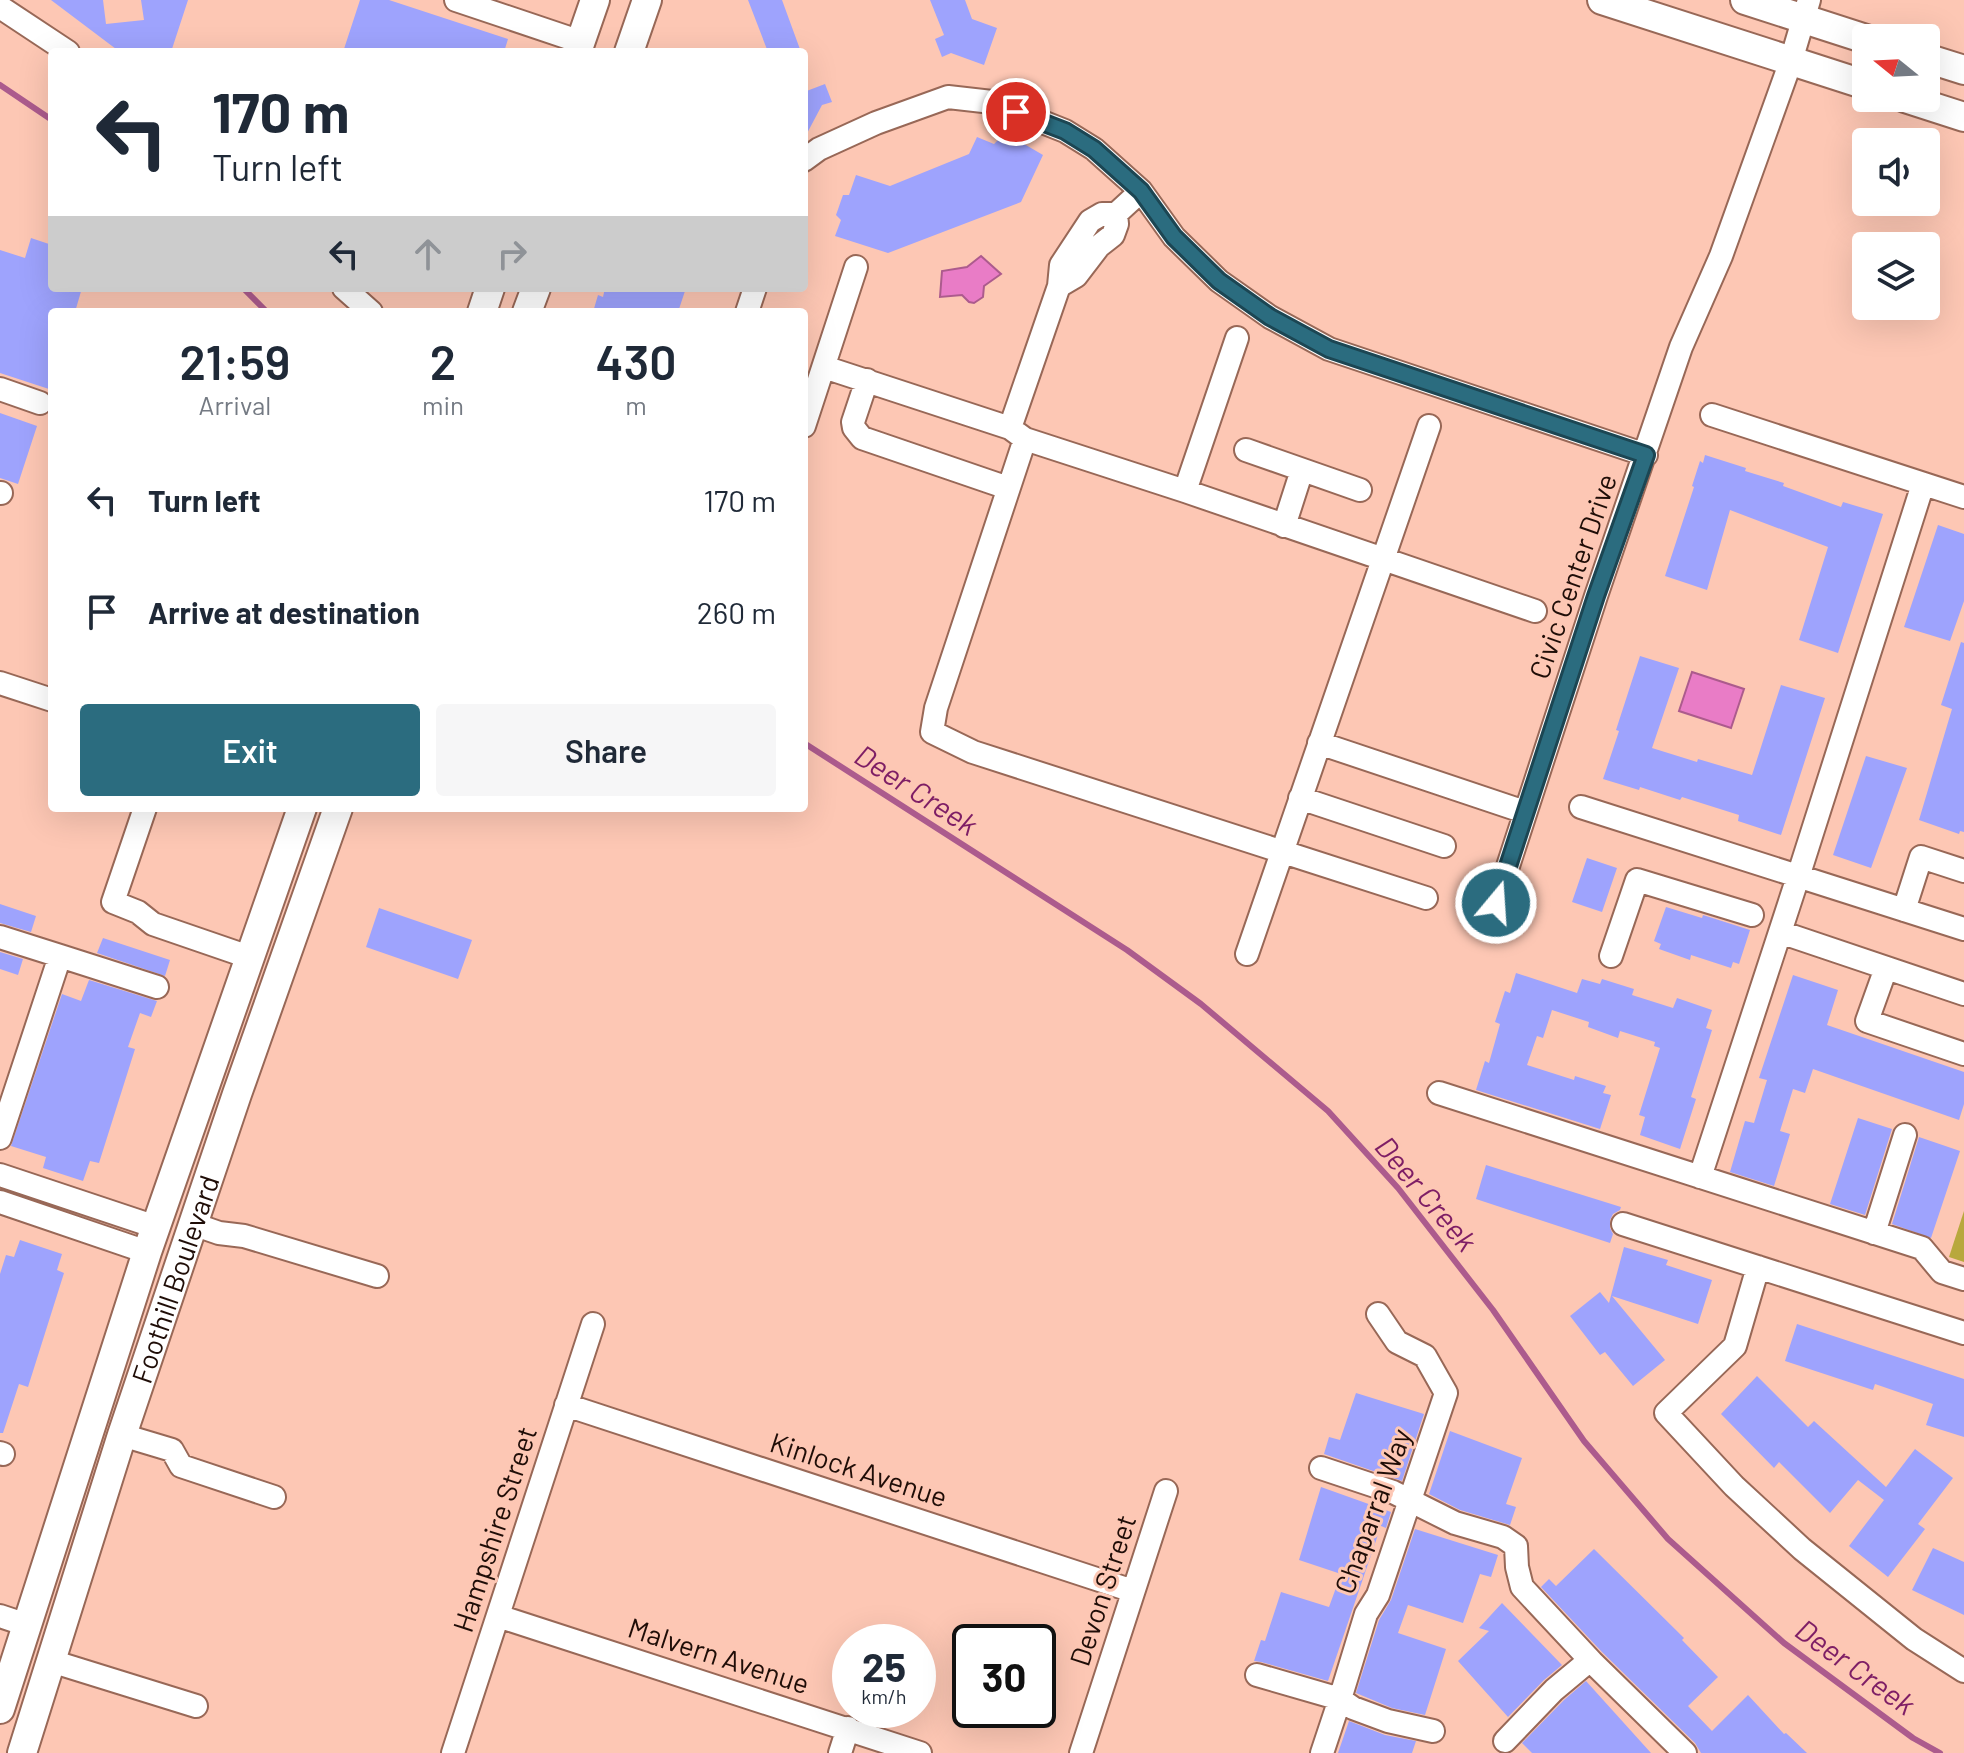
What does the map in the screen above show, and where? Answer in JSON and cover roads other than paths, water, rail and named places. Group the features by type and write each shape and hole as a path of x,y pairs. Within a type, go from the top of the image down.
{"main road":[{"path":"579,47 595,0"},
{"path":"630,48 647,0"},
{"path":"1602,0 1852,81"},
{"path":"1745,0 1806,10 1852,32"},
{"path":"1940,62 1964,70"},
{"path":"1940,109 1964,117"},
{"name":"Foothill Boulevard","path":"0,1709 13,1621 151,1240 301,812"},
{"name":"Foothill Boulevard","path":"22,1753 122,1435 337,812"}],"street":[{"path":"456,0 503,8 579,47"},
{"path":"0,7 62,48"},
{"name":"Civic Center Drive","path":"1496,903 1681,347 1721,256 1791,61 1806,10"},
{"path":"808,157 876,123 948,97 992,102 1065,131 1094,149 1141,191 1174,237 1219,281 1270,317 1329,349 1646,455"},
{"path":"1141,191 1116,214 1102,214 1090,221 1088,243 1076,276 1059,286 1017,434 1008,488 936,708 932,732 973,752 1426,898"},
{"path":"808,414 856,267"},
{"path":"348,292 366,308"},
{"path":"1185,491 1237,338"},
{"path":"824,367 1535,611"},
{"path":"867,380 853,422 862,438 1008,488"},
{"path":"0,389 40,403"},
{"path":"1712,415 1964,497"},
{"path":"1247,954 1429,426"},
{"path":"1246,450 1360,490"},
{"path":"1284,526 1302,470"},
{"path":"1700,1177 1923,484"},
{"path":"0,683 48,699"},
{"path":"1319,743 1525,812"},
{"path":"1300,798 1444,846"},
{"path":"1581,807 1964,929"},
{"path":"144,812 113,902 138,912 153,924 249,957"},
{"path":"1904,910 1921,857 1964,871"},
{"path":"1611,956 1637,880 1752,915"},
{"path":"1780,932 1964,994"},
{"path":"0,937 157,987"},
{"path":"0,1138 60,956"},
{"path":"1886,968 1867,1021 1964,1054"},
{"path":"1439,1093 1922,1248 1942,1272 1964,1279"},
{"path":"1874,1233 1905,1135"},
{"path":"0,1175 151,1240"},
{"path":"0,1202 151,1240"},
{"path":"193,1224 377,1276"},
{"path":"1623,1224 1964,1333"},
{"path":"1758,1267 1735,1346 1666,1413 1734,1486 1802,1549 1914,1639 1964,1671"},
{"name":"Chaparral Way","path":"1322,1753 1366,1614 1378,1595 1446,1393 1425,1356 1397,1342 1378,1314"},
{"name":"Hampshire Street","path":"453,1753 593,1324"},
{"name":"Kinlock Avenue","path":"566,1405 1133,1591"},
{"path":"122,1435 172,1450 181,1466 274,1497"},
{"path":"1321,1468 1393,1492 1455,1523 1503,1537 1516,1546 1522,1587 1590,1660 1685,1753"},
{"name":"Devon Street","path":"1081,1753 1166,1491"},
{"name":"Malvern Avenue","path":"498,1616 832,1723"},
{"path":"1505,1741 1554,1690 1590,1660"},
{"path":"51,1661 196,1706"},
{"path":"1257,1675 1340,1699 1353,1708 1388,1721 1433,1731"},
{"path":"840,1753 848,1728"},
{"name":"Malvern Avenue","path":"848,1728 920,1753"}],"waterway":[{"name":"Deer Creek","path":"0,85 48,117"},
{"name":"Deer Creek","path":"247,292 263,308"},
{"name":"Deer Creek","path":"808,746 1127,950 1201,1004 1328,1111 1398,1188 1493,1310 1584,1441 1668,1539 1784,1643 1913,1738 1940,1753"}]}
